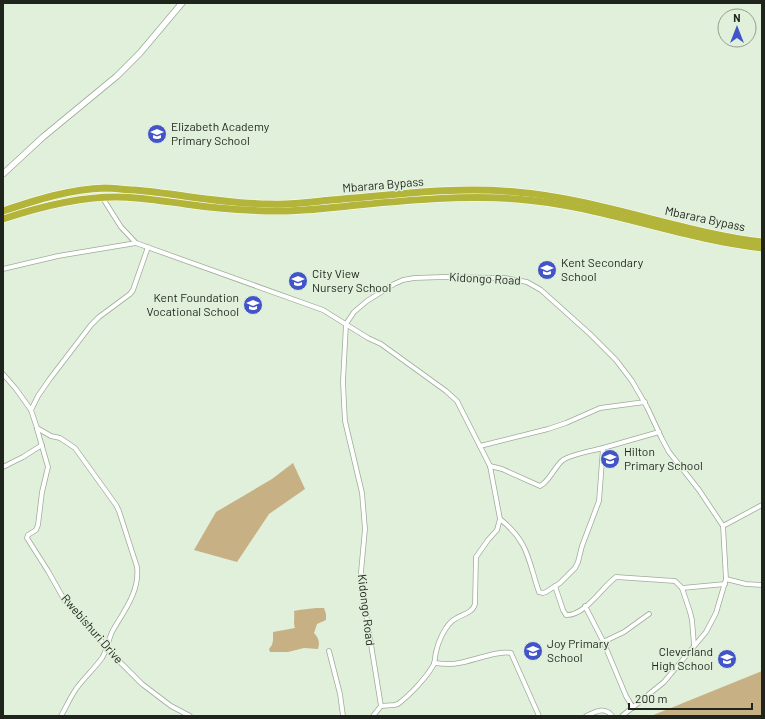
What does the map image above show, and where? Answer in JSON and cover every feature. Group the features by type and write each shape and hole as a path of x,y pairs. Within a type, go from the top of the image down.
{"highway":[{"name":"Mbarara Bypass","path":"3,211 52,196 104,188 147,191 218,201 271,204 463,190 514,191 551,195 605,206 698,231 762,242"},
{"name":"Mbarara Bypass","path":"3,219 53,205 102,197 149,199 236,210 274,211 318,209 420,199 518,199 559,203 598,211 700,237 762,248"}],"main road":[{"path":"3,174 43,137 117,76 140,53 182,3"}],"street":[{"path":"102,197 121,227 136,243 323,310 368,338 381,344 446,391 456,401 480,446 490,466 500,519 499,527 476,557 474,608 468,613 452,621 439,643 435,653 434,663 422,680 401,702 394,706 381,706 373,716"},
{"path":"3,268 58,256 136,243"},
{"path":"31,410 48,380 91,325 133,290 148,248"},
{"name":"Kidongo Road","path":"381,706 362,590 361,572 364,530 362,493 345,421 343,381 346,324 354,312 367,301 394,284 403,280 414,278 505,278 527,282 541,290 590,334 616,360 632,381 645,402 670,452 699,490 723,526"},
{"name":"Rwebishuri Drive","path":"3,374 31,410 48,463 42,492 38,525 36,530 28,535 27,538 65,601 101,640 107,649 142,684 171,706 190,716"},
{"path":"480,446 548,430 600,408 645,402"},
{"path":"37,428 51,436 60,438 75,448 116,505 134,556 138,574 127,607 112,633 107,649 102,658 76,689 61,716"},
{"path":"490,466 502,468 540,486 545,483 564,459 659,432"},
{"path":"3,467 42,445"},
{"path":"500,519 507,524 522,542 529,556 539,592 543,593 555,586 575,568 596,512 600,494 603,448"},
{"path":"622,716 664,682 706,632 716,613 726,579 723,526 762,505"},
{"path":"555,586 563,610 566,615 572,615 585,606 616,577 675,581 682,588 692,620 694,645"},
{"path":"726,579 746,584 762,585"},
{"path":"682,588 725,584"},
{"path":"585,606 603,642 626,696 633,708"},
{"path":"603,642 624,632 649,614"},
{"path":"329,651 340,694 343,716"},
{"path":"434,663 460,663 505,652 511,653 539,716"},
{"path":"586,716 605,710 612,716"}],"shaded area":[{"path":"293,463 305,489 269,514 237,562 194,550 216,512 272,479"},
{"path":"324,608 326,614 326,620 317,624 314,633 319,641 318,649 304,648 288,652 270,652 269,649 273,639 273,632 295,628 294,611"},
{"path":"762,671 762,716 651,716"}],"place":[{"name":"Elizabeth Academy Primary School","path":"157,134"},
{"name":"Kent Secondary School","path":"547,270"},
{"name":"City View Nursery School","path":"298,281"},
{"name":"Kent Foundation Vocational School","path":"253,305"},
{"name":"Hilton Primary School","path":"610,459"},
{"name":"Joy Primary School","path":"533,651"},
{"name":"Cleverland High School","path":"727,659"}]}
